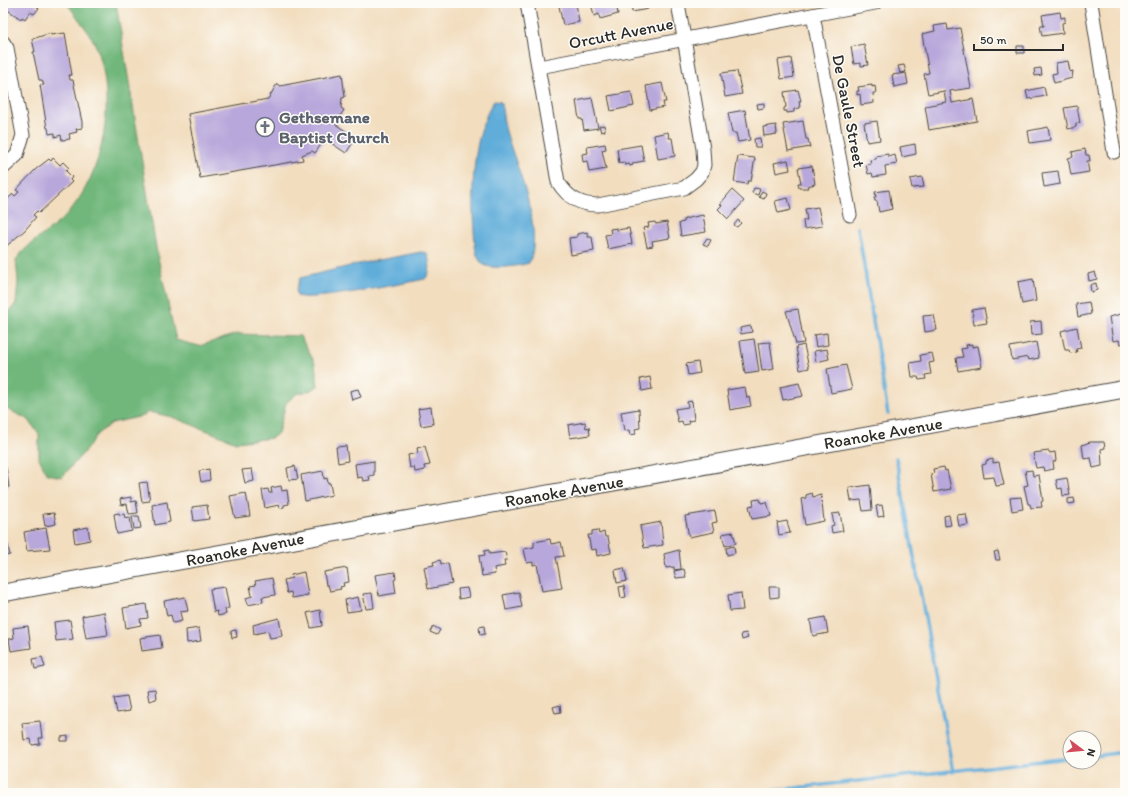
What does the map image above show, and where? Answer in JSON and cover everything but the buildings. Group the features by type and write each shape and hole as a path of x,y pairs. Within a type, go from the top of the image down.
{"street":[{"path":"527,3 558,182 569,197 588,205 598,205 684,188 696,179 704,165 685,39 678,3"},
{"name":"Orcutt Avenue","path":"539,67 875,3"},
{"path":"1091,3 1114,152"},
{"name":"De Gaule Street","path":"813,15 850,215"},
{"path":"3,42 7,48 23,136 17,155 3,168"},
{"name":"Roanoke Avenue","path":"3,593 1125,388"}],"green space":[{"path":"67,3 116,3 157,253 176,340 199,346 237,334 300,336 315,363 318,386 309,391 296,394 286,403 278,433 272,438 236,442 172,417 149,412 143,416 112,423 97,434 86,450 62,477 47,474 39,458 39,435 29,420 3,407 3,320 16,303 18,281 16,260 28,246 61,220 80,198 98,159 103,137 106,115 106,93 98,51 88,32"}],"water":[{"path":"494,101 501,102 507,134 523,183 532,218 533,250 529,263 513,266 493,267 484,265 478,258 475,245 473,182 477,147 481,130"},
{"path":"421,252 427,253 430,263 430,270 425,279 339,294 306,297 297,296 296,289 300,278 358,264"}],"waterway":[{"path":"858,228 888,414"},
{"path":"896,458 953,772"},
{"path":"1102,755 1125,752"},
{"path":"748,793 1062,759"}],"place":[{"name":"Gethsemane Baptist Church","path":"265,127"}]}
